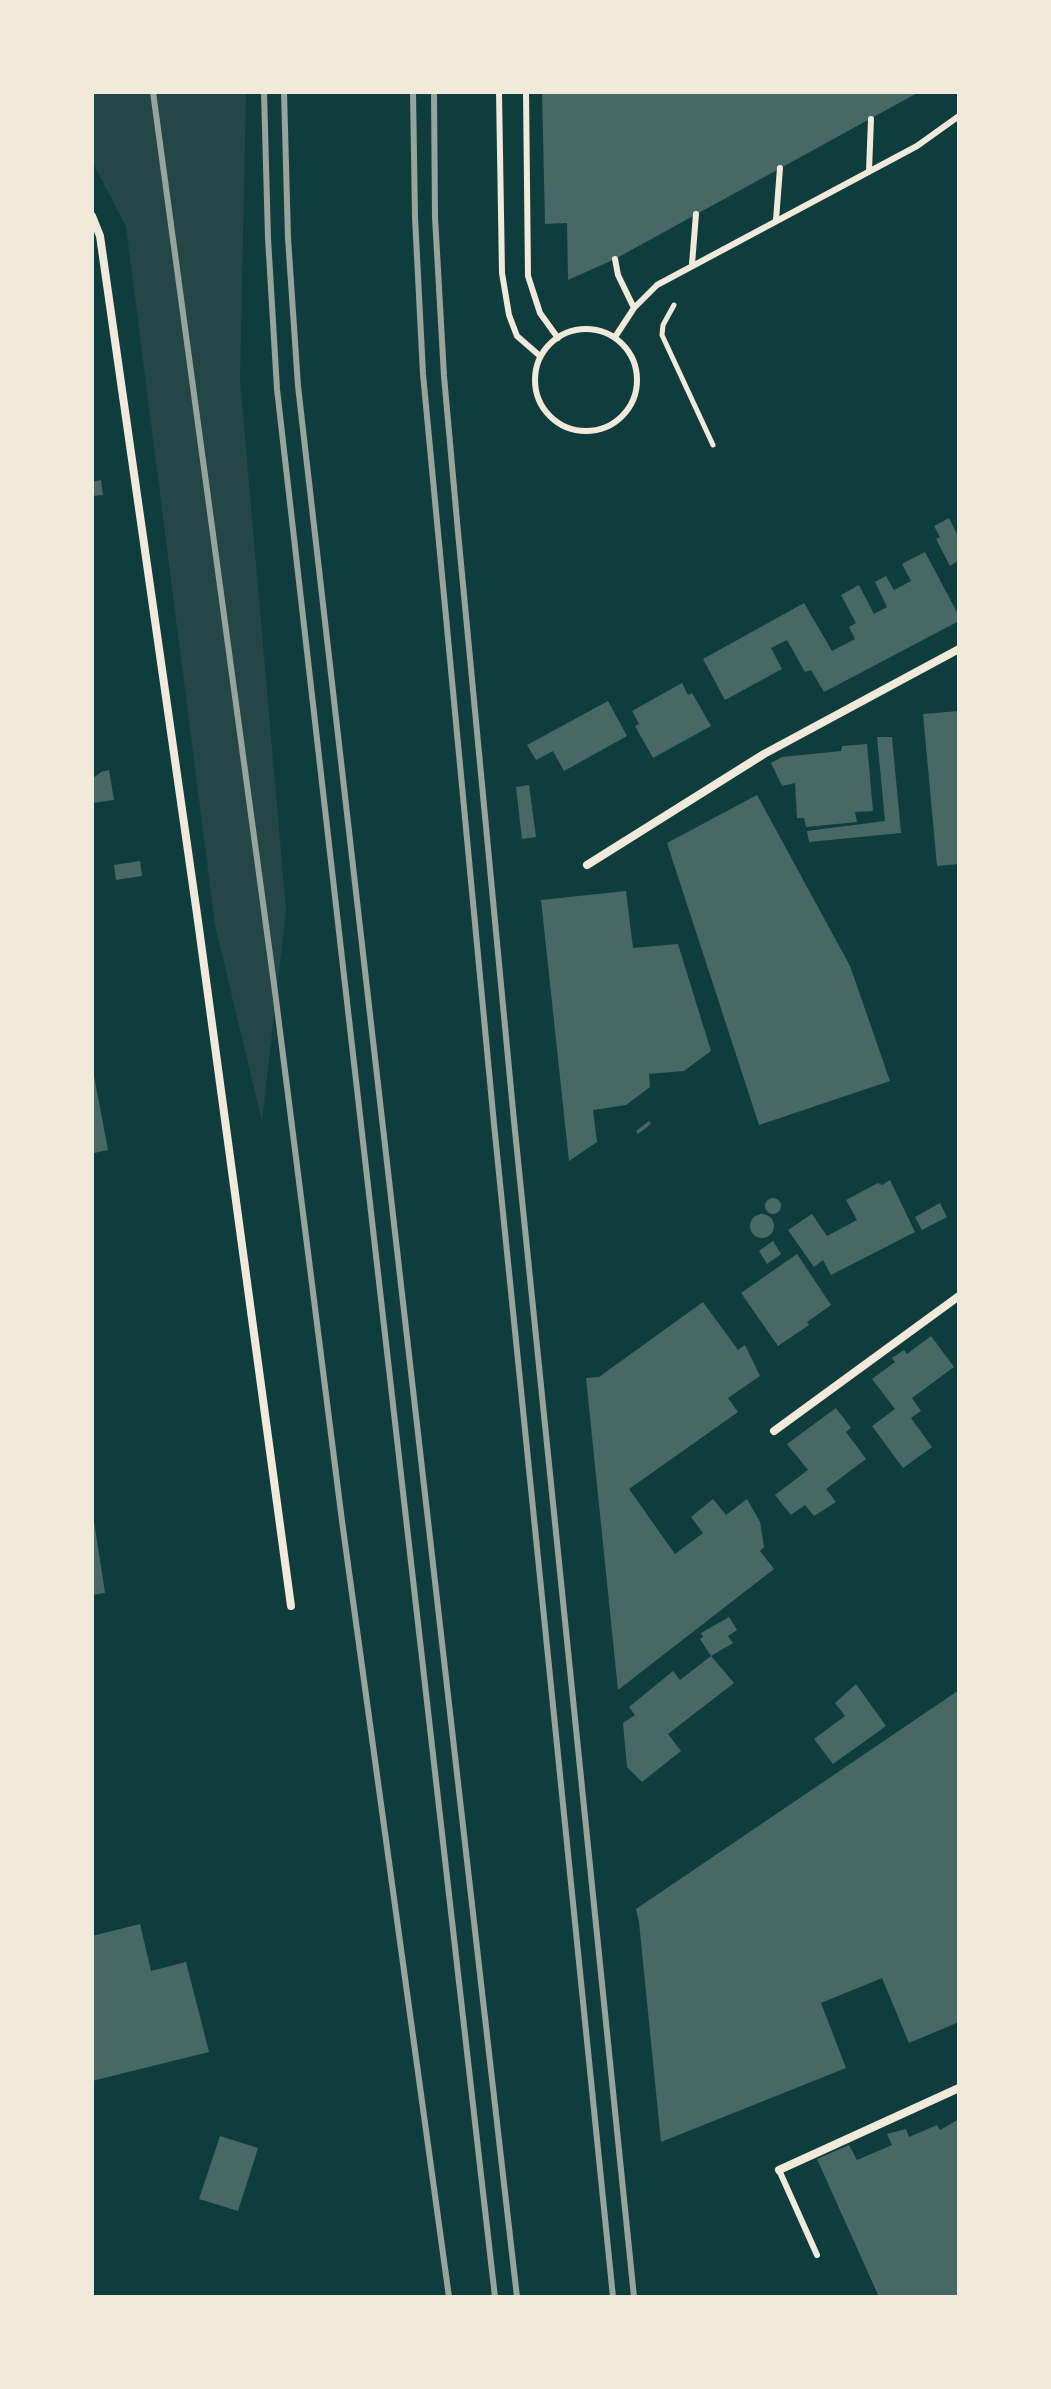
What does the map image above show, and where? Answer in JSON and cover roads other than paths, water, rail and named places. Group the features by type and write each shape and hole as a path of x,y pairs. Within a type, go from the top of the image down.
{"street":[{"path":"92,216 198,921 291,1606"},
{"path":"587,865 764,754 959,649"},
{"path":"774,1431 959,1296"},
{"path":"779,2170 959,2088"}],"lane":[{"path":"499,92 502,273 506,301 517,336 540,356"},
{"path":"526,92 528,276 540,313 558,338"},
{"path":"615,337 634,308 657,285 917,146 959,116"},
{"path":"869,171 871,119"},
{"path":"776,220 780,168"},
{"path":"692,264 696,214"},
{"path":"615,259 618,275 634,308"},
{"path":"582,329 615,337 627,348 634,362 637,378 635,395 622,416 600,430 583,432 551,419 541,406 535,390 534,372 540,356 551,342 565,333 582,329"},
{"path":"779,2170 817,2255"}],"railway":[{"path":"153,92 274,984 342,1521 449,2297"},
{"path":"264,92 277,389 495,2297"},
{"path":"284,92 288,238 298,386 517,2297"},
{"path":"413,92 415,217 423,374 494,1124 613,2297"},
{"path":"434,92 435,217 444,376 458,532 514,1121 634,2297"}]}
